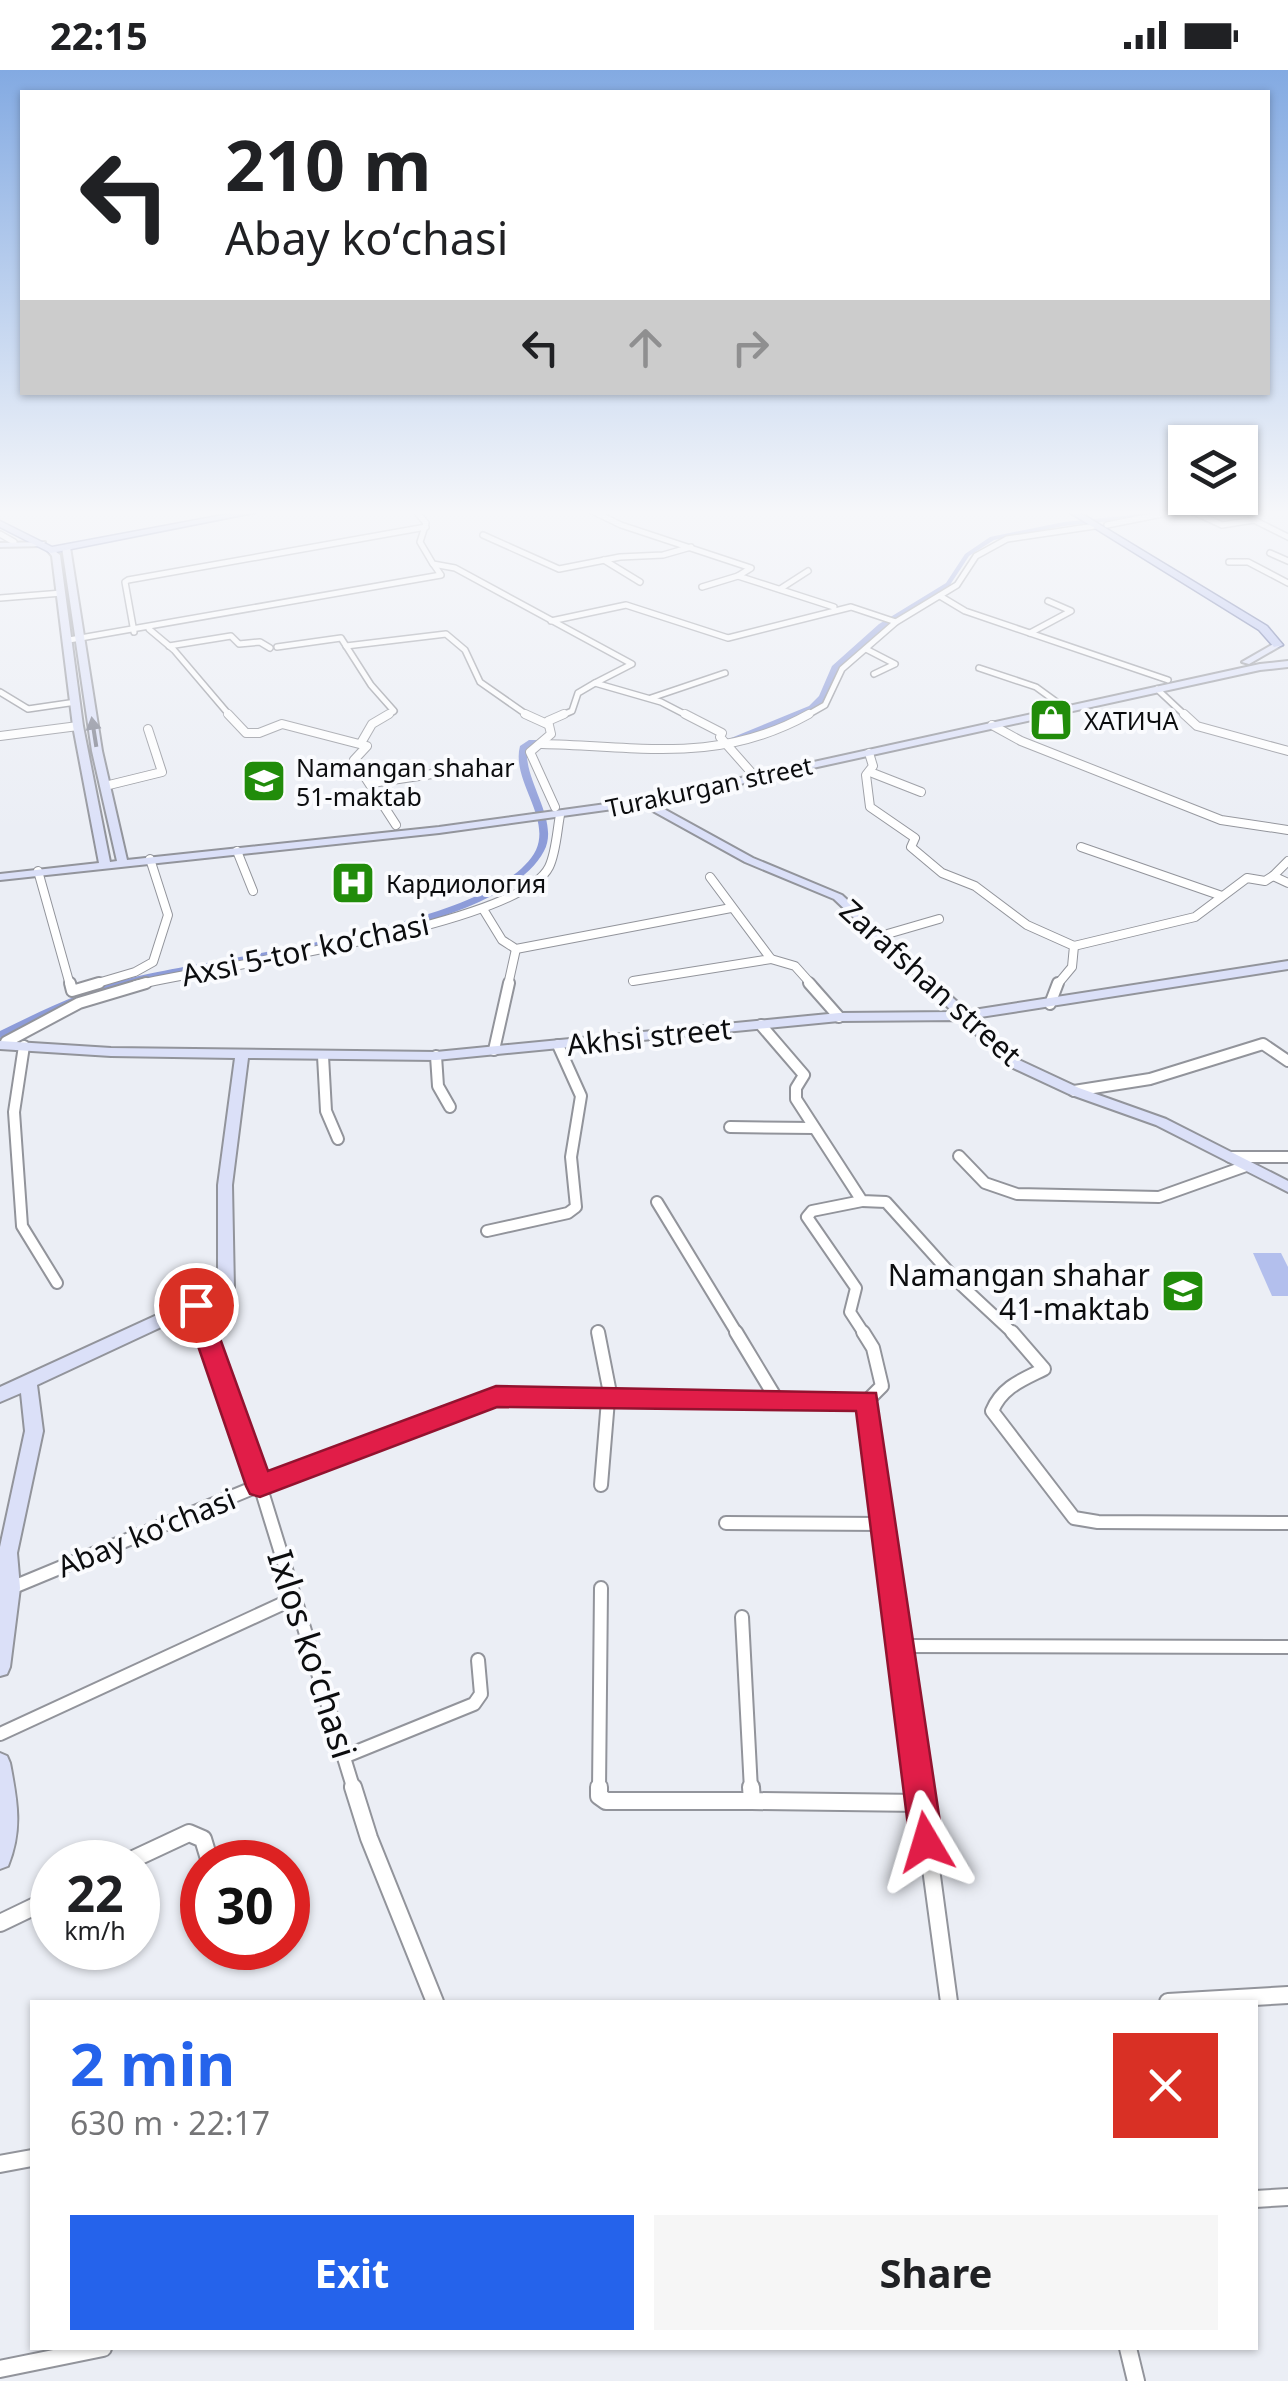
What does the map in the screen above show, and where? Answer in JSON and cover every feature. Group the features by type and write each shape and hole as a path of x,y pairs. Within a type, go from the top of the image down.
{"main road":[{"path":"68,617 74,640 78,726 104,860"},
{"path":"0,875 122,858 69,617"},
{"path":"1245,617 1283,642 1288,660"},
{"path":"1259,617 1278,628"},
{"name":"Turakurgan street","path":"638,799 1248,662 1283,642"},
{"name":"Turakurgan street","path":"122,858 237,850 638,799 868,753 1288,660"},
{"name":"Zarafshan street","path":"638,799 749,860 827,890 1014,1063 1074,1091 1161,1122 1288,1186"},
{"name":"Turakurgan street","path":"122,858 396,825 524,815"},
{"path":"0,875 104,860"},
{"name":"Akhsi street","path":"3,1044 242,1055 436,1056 839,1017 962,1016 1288,965"},
{"path":"0,1395 220,1295 228,1283 224,1185 242,1055"},
{"path":"0,1667 11,1588 4,1554 34,1431 28,1384"},
{"path":"0,1763 9,1816 0,1858"}],"street":[{"path":"131,617 134,632"},
{"path":"74,640 214,617"},
{"path":"544,617 632,664 580,690 572,701 572,710 548,724"},
{"path":"551,621 570,617"},
{"path":"662,617 728,638"},
{"path":"716,642 804,617"},
{"path":"881,617 892,621"},
{"path":"557,811 530,756 534,746 546,741 622,751 725,742 759,735 825,705 839,672 900,617"},
{"path":"984,617 1168,680"},
{"path":"1030,632 1060,617"},
{"path":"149,629 169,646 246,733 282,724 361,743 367,749 354,758 396,825"},
{"path":"346,646 446,634 464,650 480,682 528,716 548,724 552,730 546,741"},
{"path":"169,646 205,644 230,636 240,644 258,642 274,647 338,637 361,667 371,690 394,711 372,724 361,743"},
{"path":"866,648 895,664 874,674"},
{"path":"979,668 1036,686 1058,703"},
{"path":"650,699 725,673"},
{"path":"595,684 650,699 722,733 750,771"},
{"path":"1156,689 1202,728 1288,751"},
{"path":"0,692 28,708 76,702"},
{"path":"992,725 1021,742 1221,820 1288,830"},
{"path":"0,736 78,726"},
{"path":"105,786 162,772 148,729"},
{"path":"868,753 872,762 866,775 870,808 916,838 910,845 931,866 975,886 1027,925 1074,946 1195,918 1247,878 1264,881 1288,861"},
{"path":"372,783 479,767"},
{"path":"870,772 921,792"},
{"name":"Аxsi 5-tor koʼchasi","path":"3,1044 79,1003 125,988 192,971 350,944 484,909 529,885 549,869 557,811"},
{"path":"1081,847 1222,896"},
{"path":"237,850 253,891"},
{"path":"38,871 72,991 135,972 154,962 168,915 150,859"},
{"path":"1273,876 1288,883"},
{"path":"710,878 772,959"},
{"path":"484,909 502,940 516,949 732,908"},
{"path":"877,938 939,919"},
{"path":"1050,1004 1059,979 1072,967 1074,946"},
{"path":"494,1050 516,949"},
{"path":"633,981 772,959 795,966 839,1017"},
{"path":"761,1026 804,1075 795,1094 862,1201"},
{"path":"1074,1091 1150,1079 1263,1044 1288,1061"},
{"path":"487,1231 568,1213 576,1207 572,1152 584,1106 582,1084 558,1045"},
{"path":"24,1046 14,1077 22,1226 28,1229 57,1284"},
{"path":"324,1056 323,1084 332,1132 338,1139"},
{"path":"436,1056 438,1086 450,1107"},
{"path":"730,1127 814,1128"},
{"path":"959,1156 984,1183 1017,1194 1159,1197 1246,1166"},
{"path":"1230,1158 1288,1157"},
{"path":"949,2000 867,1401 882,1386 873,1348 850,1312 856,1288 807,1217 812,1211 862,1201 886,1202 958,1282 975,1294 1044,1366 1044,1370 998,1396 992,1411 1074,1518 1098,1522 1288,1523"},
{"path":"657,1202 778,1400"},
{"name":"Ixlos koʻchasi","path":"196,1305 260,1486 369,1838 434,2000"},
{"path":"598,1332 608,1356 610,1398 602,1485"},
{"name":"Abay koʻchasi","path":"11,1588 260,1486 496,1396 867,1401"},
{"path":"726,1522 884,1524"},
{"path":"601,1588 599,1796 606,1800 921,1803"},
{"path":"0,1734 296,1598"},
{"path":"742,1617 752,1801"},
{"path":"900,1646 1288,1647"},
{"path":"346,1756 474,1704 481,1694 478,1660"},
{"path":"160,1846 189,1833 204,1840"},
{"path":"0,1923 30,1909"},
{"path":"1202,2000 1288,1995"},
{"path":"0,2164 30,2158"},
{"path":"1258,2199 1288,2197"},
{"path":"0,2368 92,2350"},
{"path":"1128,2350 1136,2381"}],"shaded area":[{"path":"1253,1253 1281,1253 1288,1267 1288,1296 1272,1296"}],"waterway":[{"path":"735,738 812,708 823,697 835,668 896,617"},
{"path":"0,1035 134,980 356,936 475,901 517,878 540,850 540,814 522,755 523,748 532,742 551,742"}],"place":[{"name":"ХАТИЧА","path":"1051,720"},
{"name":"Namangan shahar 51-maktab","path":"264,781"},
{"name":"Кардиология","path":"353,883"},
{"name":"Namangan shahar 41-maktab","path":"1183,1291"}],"route":[{"path":"196,1305 260,1486 496,1396 867,1401 926,1842"}]}
